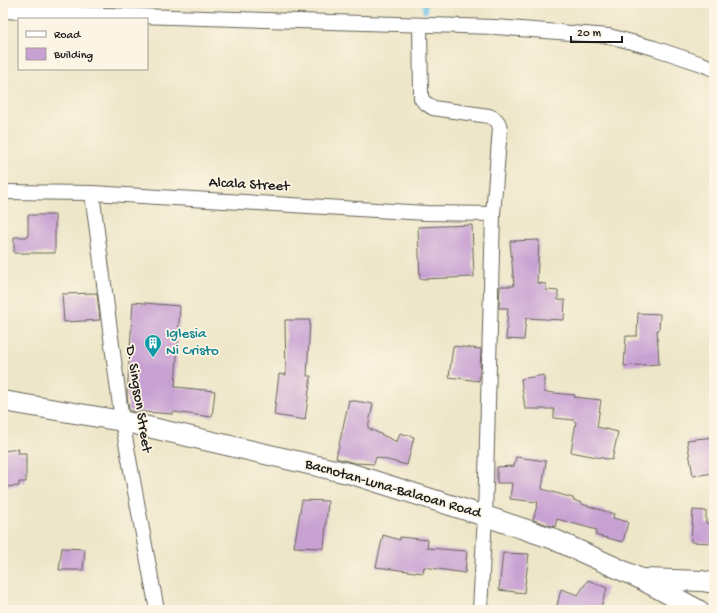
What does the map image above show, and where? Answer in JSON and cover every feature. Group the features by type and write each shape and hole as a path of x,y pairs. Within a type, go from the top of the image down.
{"main road":[{"name":"Bacnotan-Luna-Balaoan Road","path":"3,401 122,421 352,474 551,538 642,579 698,610"},
{"path":"642,579 702,581 714,583"}],"street":[{"path":"3,11 495,27 609,36 654,48 714,69"},
{"path":"420,25 421,98 424,102 433,108 489,116 498,121 500,125 493,214 485,516 480,610"},
{"name":"Alcala Street","path":"3,192 92,193 426,212 493,214"},
{"name":"D. Singson Street","path":"92,193 122,421 158,610"}],"building":[{"path":"28,215 55,215 55,253 14,253 14,237 28,237"},
{"path":"472,225 474,277 420,279 418,227"},
{"path":"539,240 537,283 546,284 546,290 558,291 558,300 565,300 564,320 526,318 524,340 506,339 508,308 499,308 500,286 514,286 510,241"},
{"path":"97,293 100,320 64,322 62,294"},
{"name":"Iglesia Ni Cristo","path":"133,302 180,306 175,387 215,391 212,417 173,412 173,414 129,411 127,396"},
{"path":"638,313 660,314 659,330 657,330 659,364 624,366 626,336 637,336"},
{"path":"285,320 310,320 307,376 311,376 305,420 274,415 279,374 286,375"},
{"path":"453,346 481,349 479,381 449,377"},
{"path":"544,375 544,392 575,395 574,397 601,400 597,427 618,432 612,460 571,452 576,422 574,420 554,418 554,409 525,409 521,379"},
{"path":"349,400 373,404 368,428 397,442 400,433 414,437 407,465 376,457 374,464 355,463 336,458"},
{"path":"714,437 714,473 693,476 687,440"},
{"path":"19,449 18,453 26,453 26,482 19,482 19,486 3,487 3,451"},
{"path":"516,457 546,461 542,489 573,498 573,500 582,504 614,514 613,518 628,522 623,542 595,535 597,530 557,519 555,527 533,520 538,502 510,499 512,483 497,483 497,467 514,466"},
{"path":"302,500 328,501 324,548 294,547"},
{"path":"693,510 706,511 706,523 714,524 714,543 691,542"},
{"path":"383,535 400,540 400,537 428,540 427,548 467,551 465,573 424,567 423,573 376,567"},
{"path":"62,548 85,549 83,570 59,570"},
{"path":"503,553 529,554 524,593 499,590"},
{"path":"588,580 607,588 600,610 556,610 561,589 578,595"}],"waterway":[{"path":"425,3 425,11"}],"place":[{"name":"Iglesia Ni Cristo","path":"153,358"}]}
